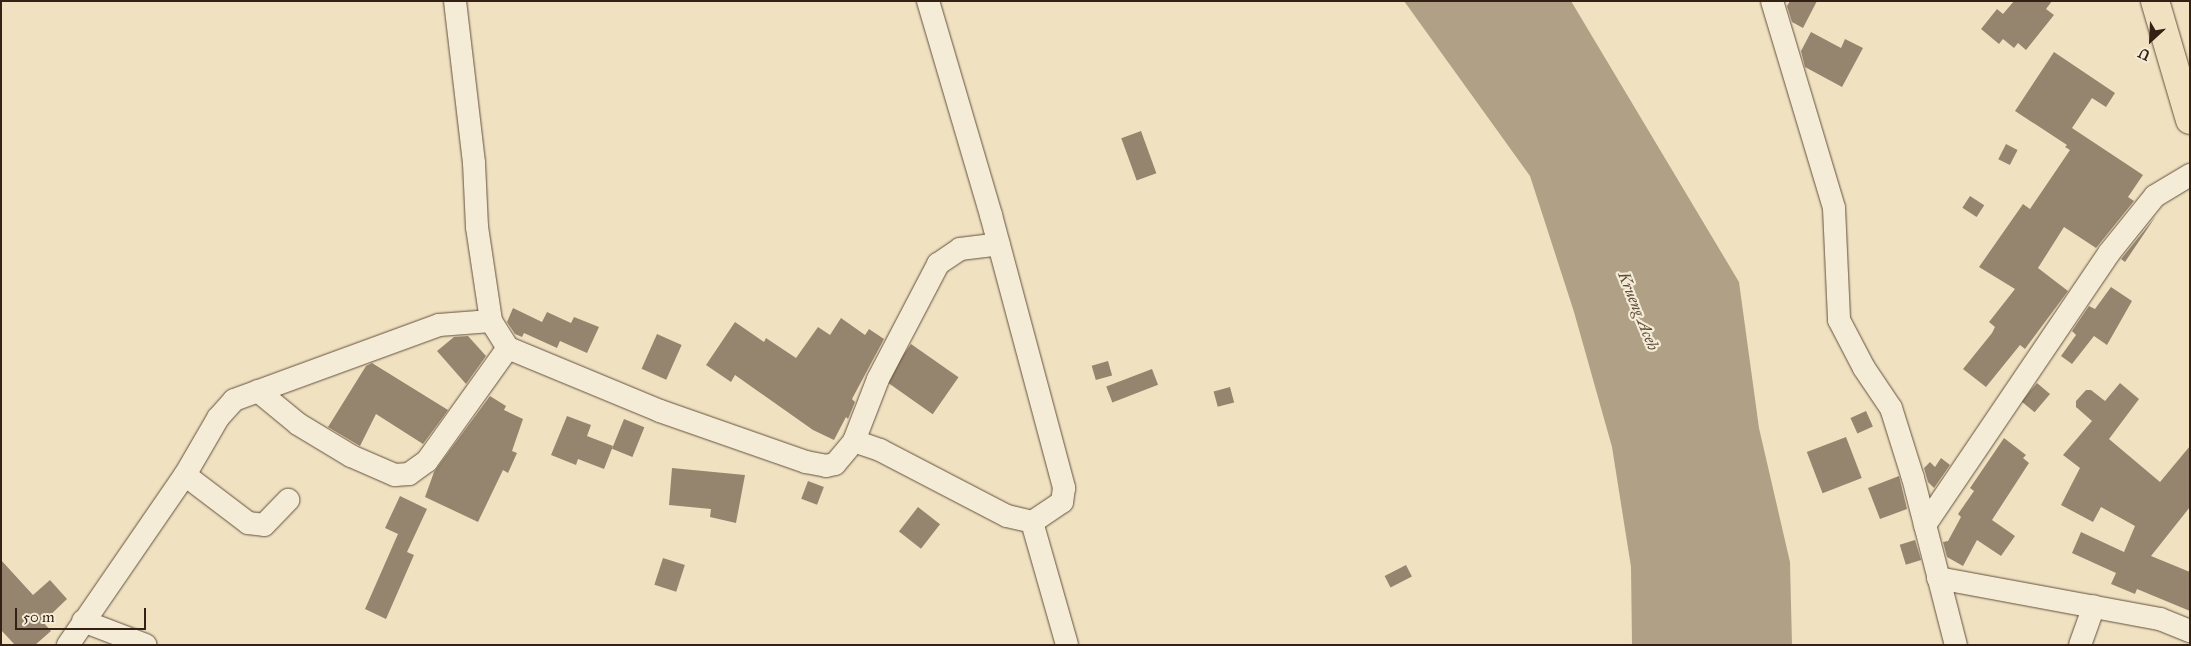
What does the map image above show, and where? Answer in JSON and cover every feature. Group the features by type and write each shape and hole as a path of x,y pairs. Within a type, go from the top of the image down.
{"highway":[{"path":"2156,1 2190,120"}],"street":[{"path":"455,1 474,163 476,227 491,321 508,348 660,411 806,462 826,466 835,464 854,441 878,379 938,264 960,248 999,244"},
{"path":"854,441 880,450 1007,516 1032,522 1062,502 1064,488 999,244 928,1"},
{"path":"1772,1 1834,208 1839,320 1864,368 1891,408 1925,525 1956,645"},
{"path":"1925,525 2109,253 2155,196 2190,175"},
{"path":"68,645 185,475 218,418 234,400 440,325 491,321"},
{"path":"258,391 298,424 351,456 395,475 409,474 427,461 508,348"},
{"path":"185,475 248,523 264,525 288,500"},
{"path":"1032,522 1067,645"},
{"path":"1938,578 2160,619 2190,631"},
{"path":"2080,645 2094,606"},
{"path":"84,621 146,645"}],"water":[{"name":"Krueng Aceh","path":"1404,1 1571,1 1739,282 1759,428 1790,562 1792,645 1632,645 1631,567 1612,447 1574,312 1530,176"}],"building":[{"path":"1790,1 1817,1 1803,28 1792,22 1787,6"},
{"path":"2014,1 2052,1 2046,9 2054,15 2026,50 2018,43 2014,48 2003,39 1999,44 1981,29 1997,9 2003,14"},
{"path":"1811,32 1841,48 1845,39 1863,48 1842,87 1805,67 1801,51"},
{"path":"2054,52 2115,93 2106,107 2092,98 2072,128 2143,175 2128,197 2134,201 2096,248 2064,227 2038,268 2068,291 2025,349 2020,345 1986,387 1963,369 1992,333 1995,327 1989,322 2015,289 1979,267 2023,204 2030,209 2070,150 2065,147 2067,145 2015,111"},
{"path":"1141,131 1156,173 1137,180 1121,138"},
{"path":"2006,144 2018,150 2010,165 1998,159"},
{"path":"1970,196 1984,205 1977,217 1962,208"},
{"path":"2156,216 2125,262 2121,259"},
{"path":"2111,287 2132,301 2107,345 2094,336 2072,364 2061,356 2076,335 2072,331 2089,306 2095,309"},
{"path":"513,308 542,322 547,312 571,323 574,317 599,327 587,353 560,341 557,348 524,333 522,337 515,334 507,322"},
{"path":"841,318 865,335 869,329 884,339 852,399 855,402 848,419 846,417 834,440 813,430 735,375 731,382 706,365 735,322 764,342 766,338 796,358 818,327 830,335"},
{"path":"657,334 682,345 666,380 642,369"},
{"path":"468,336 486,356 466,384 437,351 454,337"},
{"path":"911,344 959,377 933,414 885,381"},
{"path":"1108,361 1112,375 1096,380 1092,366"},
{"path":"372,363 448,410 423,444 376,414 360,446 328,427 366,366"},
{"path":"1152,369 1158,385 1112,402 1106,387"},
{"path":"2037,383 2050,394 2035,412 2022,401"},
{"path":"2120,383 2139,399 2109,439 2160,482 2190,446 2190,507 2151,556 2190,572 2190,611 2137,589 2135,594 2111,584 2116,573 2072,553 2081,532 2124,552 2135,526 2101,507 2093,522 2061,505 2080,468 2063,455 2092,421 2076,407 2076,401 2086,390 2091,390 2105,401"},
{"path":"1230,387 1234,402 1218,407 1214,391"},
{"path":"490,396 506,406 504,410 523,419 512,451 517,453 508,473 503,470 478,522 425,497 434,472"},
{"path":"1866,411 1873,427 1857,433 1850,418"},
{"path":"567,416 591,425 587,436 613,446 604,469 578,459 576,465 551,455"},
{"path":"624,419 644,427 632,457 612,449"},
{"path":"1846,437 1862,478 1823,493 1807,452"},
{"path":"2004,438 2026,455 2023,458 2029,463 1992,520 2015,536 2001,556 1977,540 1963,566 1947,557 1943,542 1948,541 1961,517 1958,514 1974,491 1970,488"},
{"path":"1941,458 1950,465 1934,488 1928,482 1924,468 1930,462 1935,467"},
{"path":"672,468 745,475 736,523 710,517 711,509 669,505"},
{"path":"1899,476 1907,509 1880,519 1868,488"},
{"path":"808,481 824,487 817,505 801,499"},
{"path":"400,496 427,509 407,552 414,555 386,619 365,609 398,534 385,528"},
{"path":"918,507 940,524 921,549 899,531"},
{"path":"1915,540 1921,560 1906,565 1900,545"},
{"path":"663,558 685,565 676,592 654,585"},
{"path":"1,560 33,595 50,580 67,599 43,622 51,631 35,645 15,645 1,630"},
{"path":"1406,565 1412,577 1391,587 1385,576"}]}
